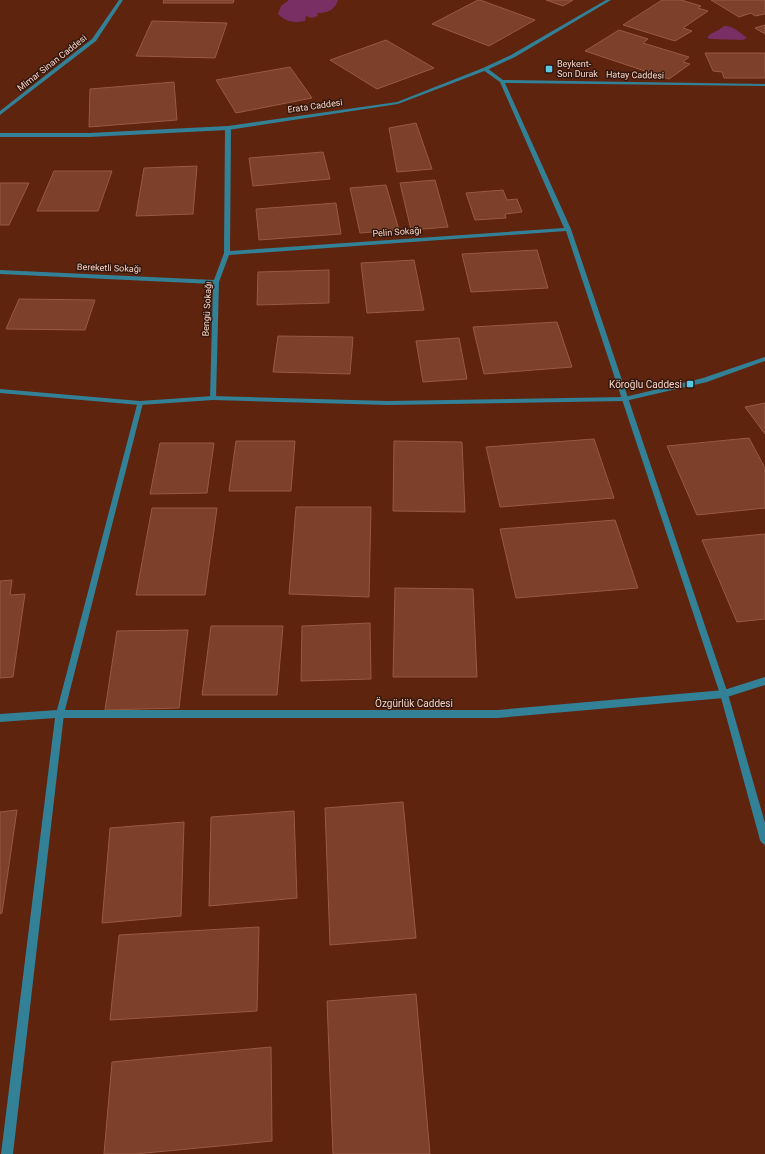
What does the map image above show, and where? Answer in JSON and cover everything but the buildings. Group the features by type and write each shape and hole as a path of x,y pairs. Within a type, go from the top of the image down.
{"street":[{"name":"Mimar Sinan Caddesi","path":"0,113 94,40 121,0"},
{"name":"Erata Caddesi","path":"0,135 89,135 228,128 398,103 485,69 513,56 609,0"},
{"path":"485,69 502,82 568,229 724,694 765,840"},
{"name":"Hatay Caddesi","path":"502,82 765,85"},
{"name":"Bengü Sokağı","path":"213,398 216,282 227,253 228,128"},
{"name":"Pelin Sokağı","path":"227,253 568,229"},
{"name":"Bereketli Sokağı","path":"0,272 216,282"},
{"path":"0,391 140,403 213,398 388,403 625,398 705,380 765,359"},
{"path":"7,1154 60,714 140,403"},
{"name":"Özgürlük Caddesi","path":"0,718 60,714 498,714 724,694 765,681"}],"shaded area":[{"path":"289,0 338,1 330,11 317,13 318,16 312,18 306,16 305,21 297,22 287,20 278,14 281,6"},
{"path":"724,26 733,28 747,38 743,40 707,38 710,34"}],"place":[{"name":"Beykent- Son Durak","path":"549,69"},
{"name":"Köroğlu Caddesi","path":"690,384"}]}
